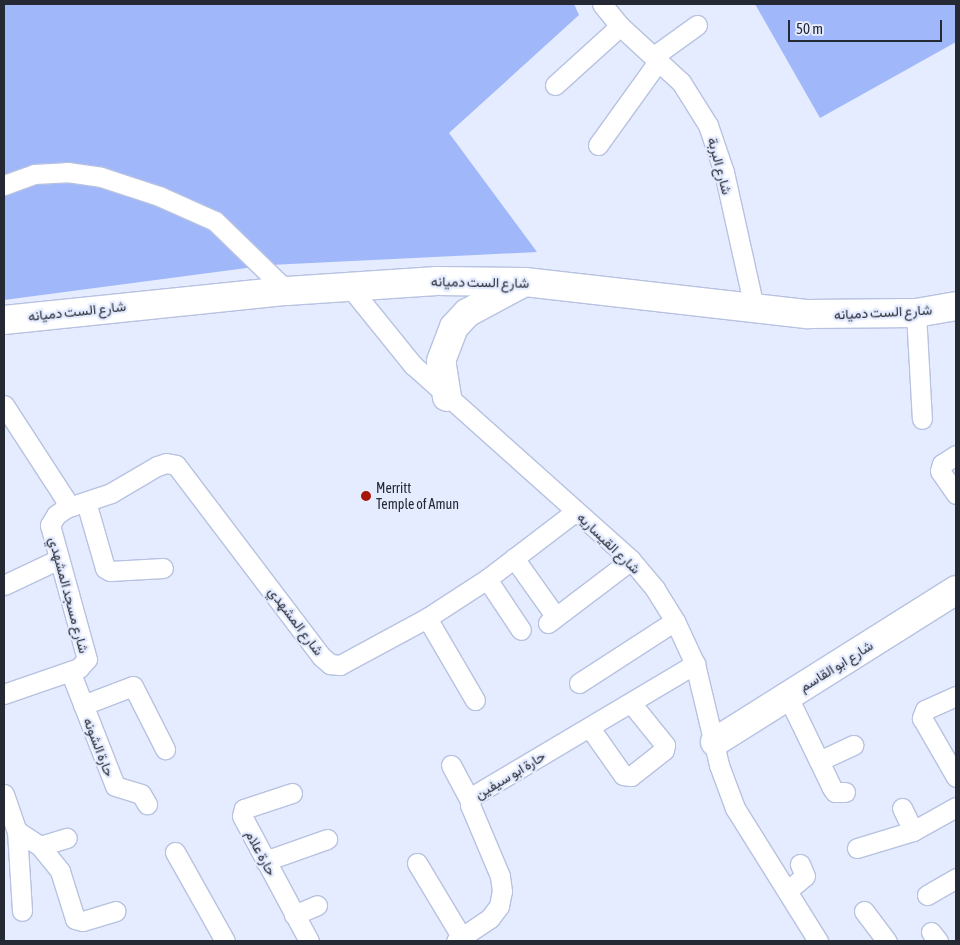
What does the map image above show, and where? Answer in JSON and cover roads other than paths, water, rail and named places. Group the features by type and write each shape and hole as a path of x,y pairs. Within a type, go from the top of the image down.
{"street":[{"name":"شارع البربة","path":"602,4 620,26 656,58 696,102 718,148 754,307"},
{"path":"598,145 656,58 697,25"},
{"path":"555,85 620,26"},
{"path":"4,184 34,174 68,172 101,177 159,196 215,221 240,241 287,291"},
{"name":"شارع الست دميانه","path":"4,320 287,291 437,281 525,282 808,314 916,312 956,306"},
{"path":"447,397 441,361 454,327 483,303 525,282"},
{"name":"شارع القيساريه","path":"348,286 414,365 447,397 631,560 675,621 695,664 719,765 735,808 818,941"},
{"path":"916,312 922,420"},
{"path":"4,405 65,500 66,508"},
{"path":"956,455 942,464 940,471 956,494"},
{"name":"شارع المشهدي","path":"66,508 86,502 134,481 157,466 166,463 176,465 330,664 340,665 427,618 487,579 576,511"},
{"path":"86,502 105,568 110,571 163,568"},
{"name":"شارع مسجد المشهدي","path":"4,694 70,671 84,665 87,659 50,525 56,515 66,508"},
{"path":"514,558 552,620 631,560"},
{"path":"4,585 59,559"},
{"path":"487,579 521,630"},
{"name":"شارع ابو القاسم","path":"715,742 956,590"},
{"path":"427,618 475,700"},
{"path":"579,683 675,621"},
{"name":"حارة ابو سيفين","path":"459,940 490,918 499,906 502,891 470,800 695,664"},
{"name":"حارة الشونه","path":"70,671 115,786 141,794 147,804"},
{"path":"83,705 133,686 165,749"},
{"path":"956,696 925,710 922,718 956,777"},
{"path":"788,697 835,792 845,792"},
{"path":"590,728 623,775 632,776 664,750 666,745 631,703"},
{"path":"819,761 854,745"},
{"path":"452,765 470,800"},
{"name":"حارة علام","path":"292,793 242,812 242,819 308,941"},
{"path":"4,794 17,831 22,911"},
{"path":"856,848 912,831 956,807"},
{"path":"902,808 912,831"},
{"path":"17,831 40,846 60,871 76,919 83,921 115,912"},
{"path":"40,846 67,838"},
{"path":"265,861 327,839"},
{"path":"175,852 225,941"},
{"path":"416,863 459,940"},
{"path":"787,891 805,876 800,864"},
{"path":"927,896 956,878"},
{"path":"294,914 317,905"},
{"path":"864,911 886,941"}],"place":[{"name":"Merritt Temple of Amun","path":"366,496"}]}
